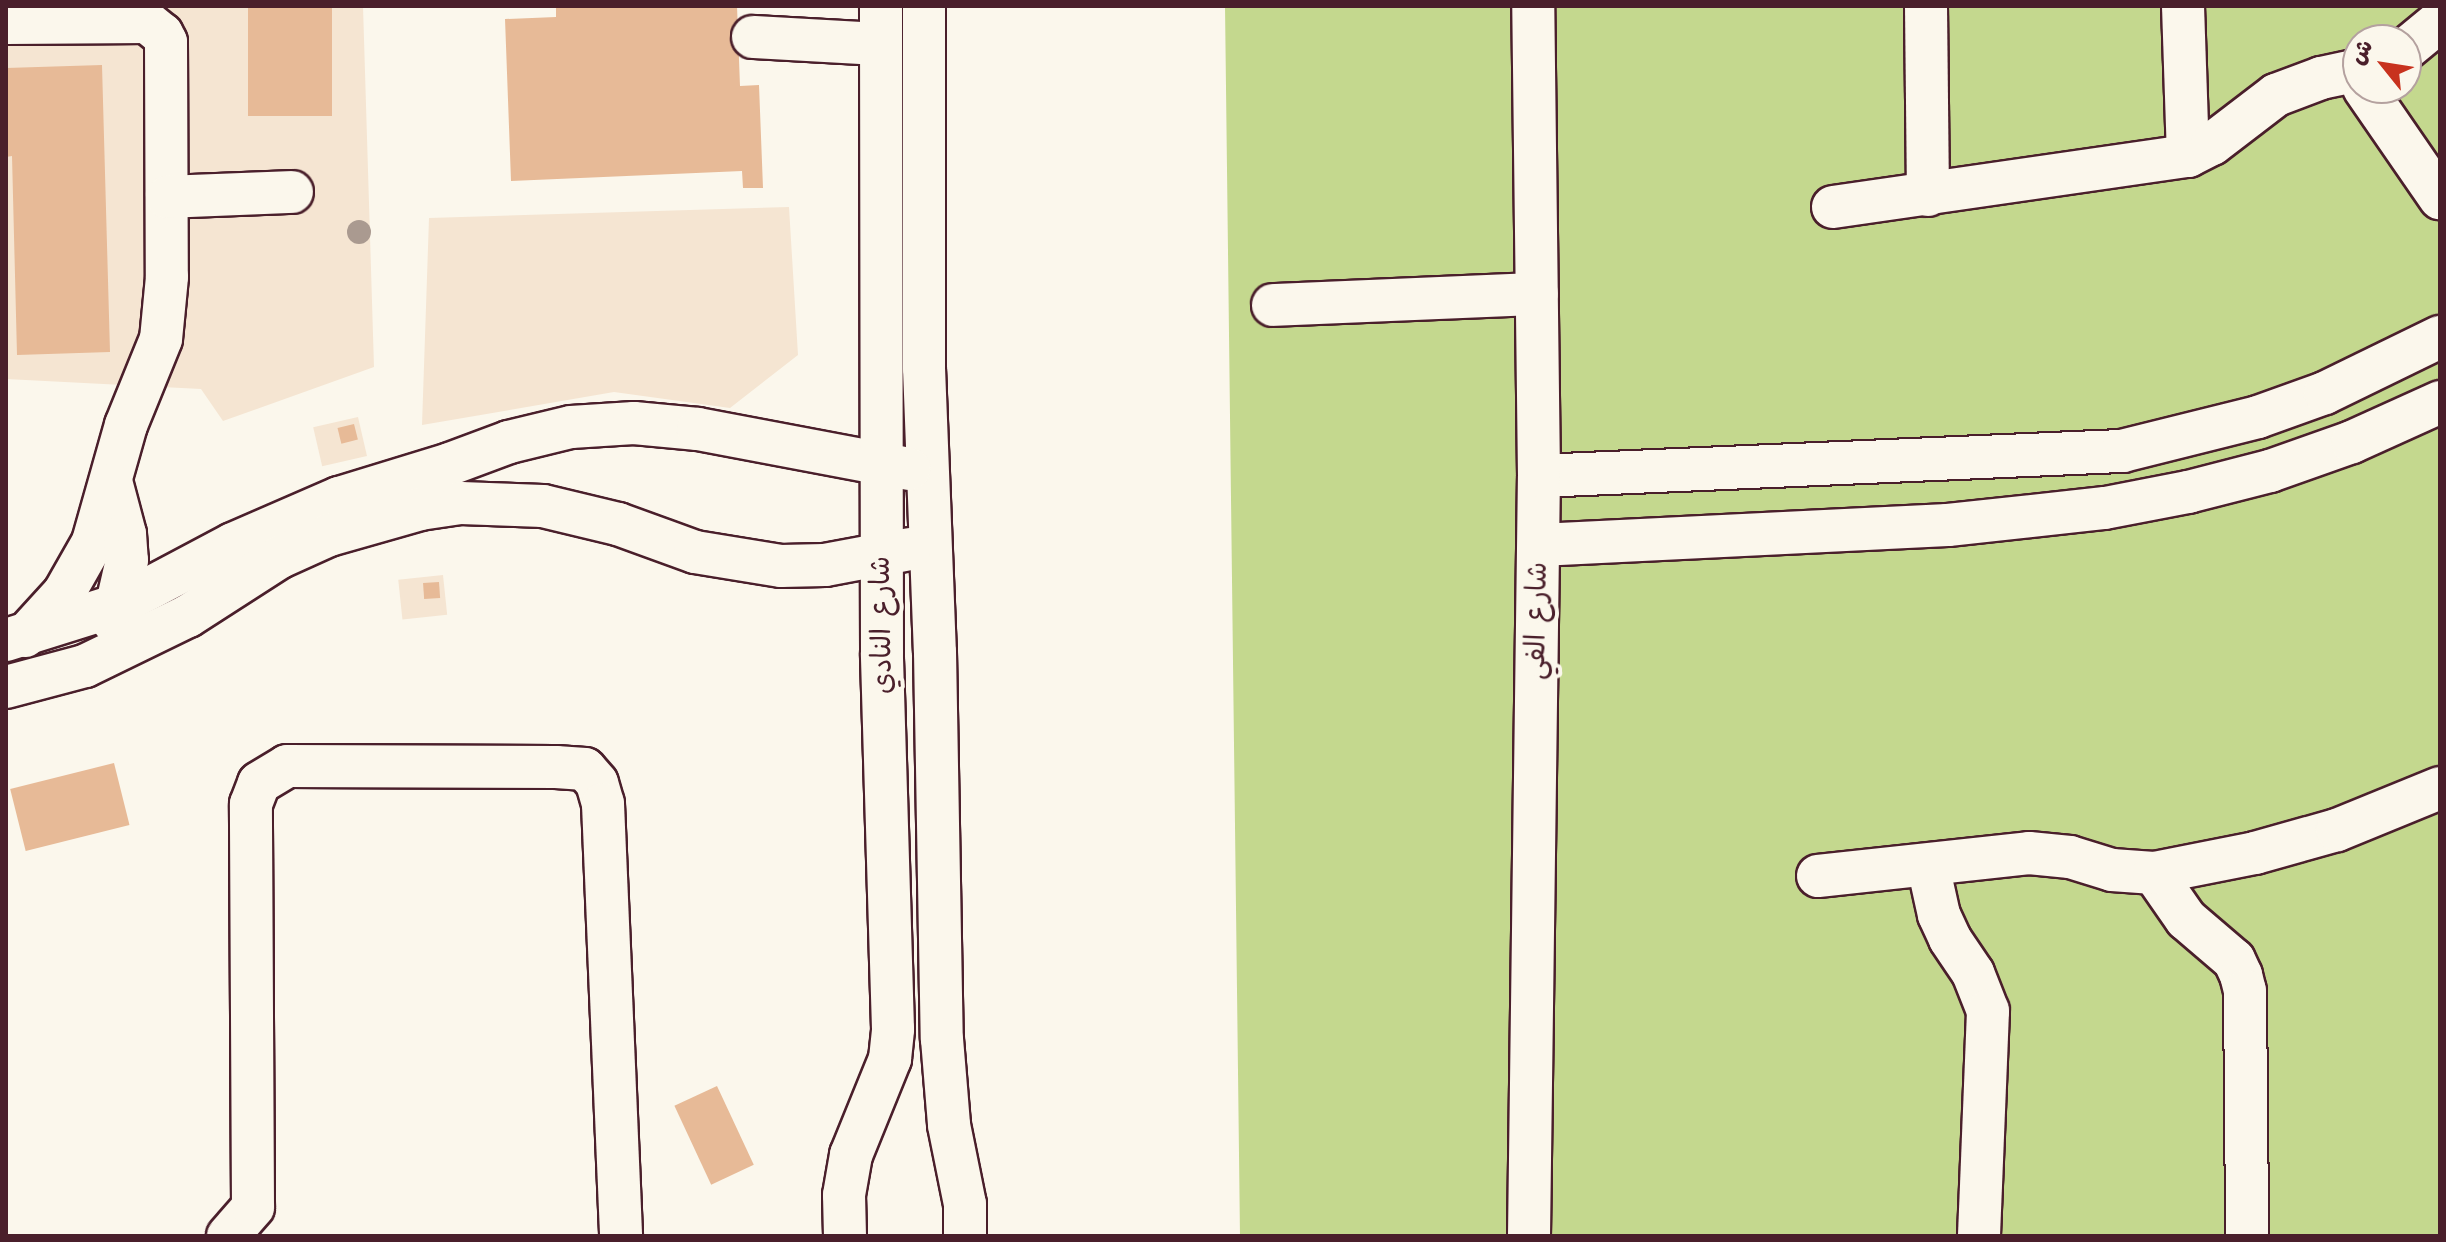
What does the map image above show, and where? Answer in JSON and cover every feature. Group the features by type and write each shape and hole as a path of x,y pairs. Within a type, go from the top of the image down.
{"street":[{"name":"شارع النادي","path":"924,6 924,368 930,474 944,1082 965,1204 965,1236"},
{"name":"شارع الفي","path":"1529,1236 1539,545 1533,6"},
{"path":"1926,6 1928,195"},
{"path":"2183,6 2188,156"},
{"path":"6,23 147,22 162,34 166,42 166,308 161,339 126,425 112,485 80,568 55,605 15,638"},
{"name":"شارع النادي","path":"845,1236 844,1195 851,1155 890,1059 893,1029 882,556 881,25"},
{"path":"753,37 881,25"},
{"path":"1833,207 2188,156 2212,144 2276,95 2321,78 2342,77"},
{"path":"2376,104 2440,198"},
{"path":"167,197 292,192"},
{"path":"1273,305 1537,294"},
{"path":"1539,476 2122,451 2191,436 2272,412 2389,364 2440,337"},
{"path":"1539,545 1948,525 2105,508 2270,471 2352,442 2440,402"},
{"path":"15,638 118,605 233,544 339,498 450,464 509,442 571,427 634,423 698,429 930,474"},
{"path":"85,666 104,637 118,605 127,560 125,534 112,485"},
{"path":"6,687 85,666 188,616 280,557 329,535 420,509 504,502 543,506 618,524 695,552 766,565 825,565 931,544"},
{"path":"228,1236 253,1207 254,1196 251,804 259,783 287,766 556,767 585,769 597,783 603,804 621,1236"},
{"path":"1818,876 2049,853 2112,870 2154,873 2255,853 2337,830 2440,788"},
{"path":"1928,865 1939,915 1950,939 1973,973 1988,1011 1979,1236"},
{"path":"2154,873 2186,919 2234,960 2241,975 2245,991 2247,1236"},
{"path":"869,1236 872,1174 902,1070 902,1056 893,1029"}],"shaded area":[{"path":"6,6 363,6 374,367 223,421 201,389 6,379"},
{"path":"789,207 798,355 730,408 614,392 422,425 429,218"},
{"path":"358,417 367,456 322,466 313,427"},
{"path":"443,575 447,615 402,619 398,580"}],"green space":[{"path":"1225,6 2440,6 2440,1236 1240,1236"}],"building":[{"path":"248,6 332,6 332,116 248,116"},
{"path":"556,6 737,6 740,86 759,85 763,188 743,188 742,171 511,181 505,19 556,17"},
{"path":"102,65 110,352 17,355 12,156 6,157 6,68"},
{"path":"354,424 358,440 341,444 338,428"},
{"path":"439,582 440,598 424,599 423,583"},
{"path":"114,763 129,825 26,851 10,789"},
{"path":"717,1086 754,1165 711,1185 674,1106"}]}
